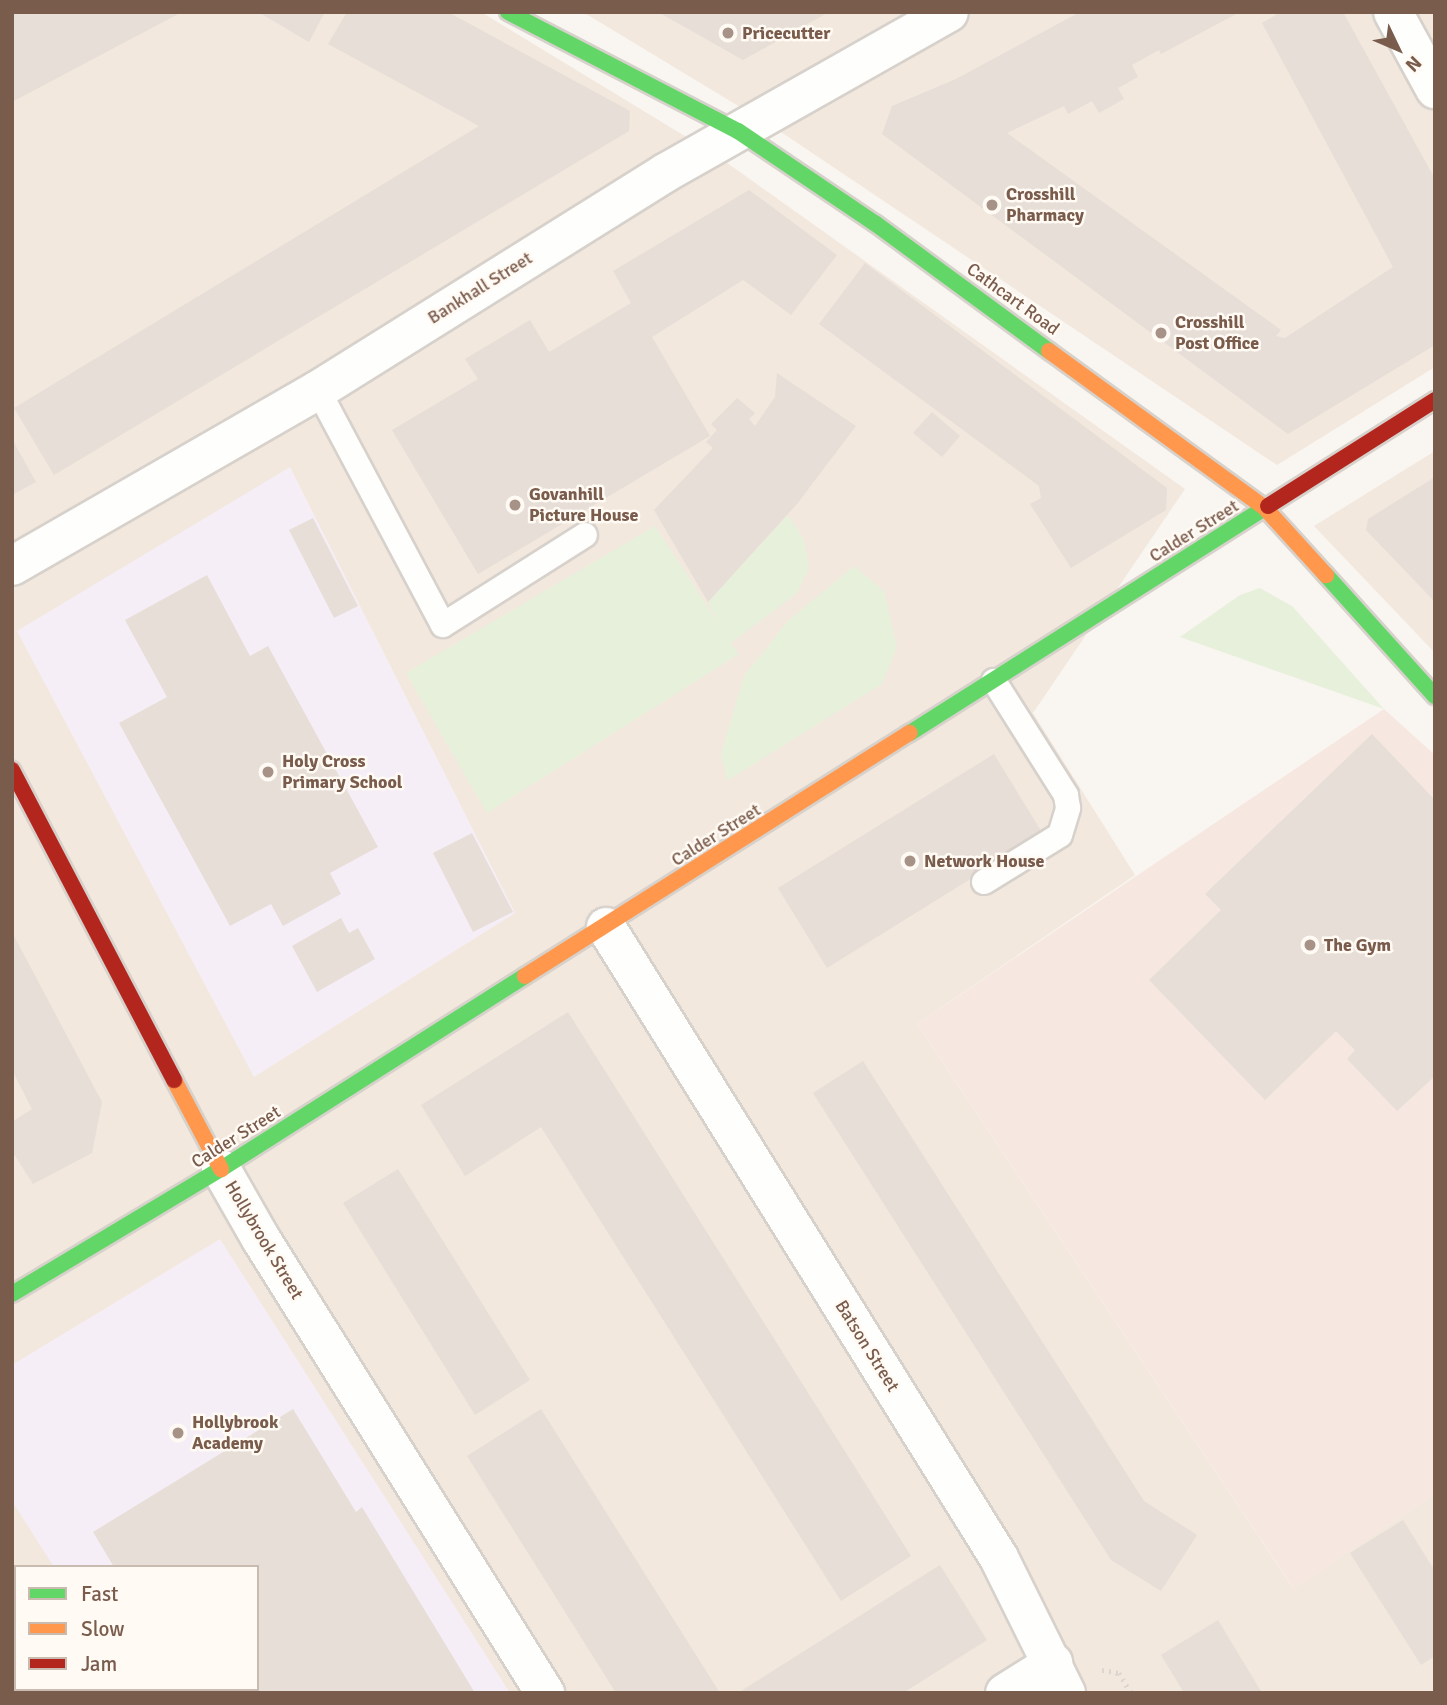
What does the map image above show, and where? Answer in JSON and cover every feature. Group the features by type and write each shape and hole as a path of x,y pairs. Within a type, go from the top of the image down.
{"main road":[{"name":"Cathcart Road","path":"508,12 737,131 876,223 1265,508 1435,696"},
{"name":"Calder Street","path":"12,1294 221,1169 1435,400"},
{"name":"Hollybrook Street","path":"12,770 221,1169"}],"street":[{"name":"Bankhall Street","path":"12,566 318,390 665,173 949,12"},
{"path":"1393,12 1435,89"},
{"name":"Batson Street","path":"606,927 991,1546 1060,1678"},
{"name":"Hollybrook Street","path":"221,1169 261,1239 545,1693"},
{"path":"1005,1693 1060,1678"}],"lane":[{"path":"318,390 443,625 585,535"},
{"path":"984,882 1060,835 1068,808 1066,795 994,681"}],"shaded area":[{"path":"12,12 481,12 716,155 1185,489 1033,713 1135,875 917,1024 1293,1588 1435,1494 1435,1693 12,1693"},
{"path":"583,12 1435,12 1435,367 1277,465 778,130"},
{"path":"1435,451 1435,653 1314,526"},
{"name":"Holy Cross Primary School","path":"290,467 515,913 254,1077 17,631"},
{"path":"1384,709 1435,755 1435,1494 1294,1589 917,1024"},
{"name":"Hollybrook Academy","path":"220,1239 510,1693 135,1693 134,1691 259,1691 259,1565 53,1565 12,1501 12,1365"}],"green space":[{"path":"788,515 804,540 809,567 797,593 731,643 739,654 487,813 406,673 655,526 723,630 708,602"},
{"path":"854,566 884,591 897,647 882,684 727,781 721,754 744,676 788,621"},
{"path":"1260,588 1292,606 1384,709 1180,637 1240,595"}],"building":[{"path":"12,12 182,12 12,102"},
{"path":"258,12 325,12 309,42"},
{"path":"347,12 448,12 630,111 629,131 54,475 14,408 479,126 328,44"},
{"path":"658,12 829,12 743,60"},
{"path":"1080,12 1240,12 1161,54 1159,50 1132,65 1138,77 1118,88 1124,99 1099,113 1092,101 1068,114 1064,106 1007,133 1281,330 1276,336 1285,338 1393,267 1262,23 1281,12 1343,12 1435,179 1435,345 1288,434 882,134 892,106 956,79"},
{"name":"Govanhill Picture House","path":"749,190 837,255 791,315 743,280 652,337 710,436 478,574 392,430 478,379 465,359 530,320 549,352 631,303 613,271"},
{"path":"865,263 1167,488 1166,510 1071,568 1030,504 1041,498 1039,486 819,324"},
{"path":"777,373 856,426 797,504 708,602 654,510 713,448 706,442 717,430 711,424 737,398 755,413 749,419 755,426 775,397"},
{"path":"932,412 960,436 942,457 913,433"},
{"path":"12,439 36,482 12,495"},
{"path":"1435,477 1435,602 1366,530 1368,519"},
{"path":"313,518 358,606 334,618 289,530"},
{"path":"207,575 250,656 268,646 378,847 330,873 341,894 283,926 271,904 230,926 119,723 167,697 125,620"},
{"name":"The Gym","path":"1372,734 1435,800 1435,1076 1397,1111 1347,1059 1355,1050 1336,1031 1265,1100 1149,980 1221,910 1205,894"},
{"name":"Network House","path":"994,754 1043,834 827,968 778,888"},
{"path":"472,833 513,912 473,932 433,853"},
{"path":"341,918 349,933 358,928 375,959 317,992 292,946"},
{"path":"12,932 102,1102 92,1153 33,1184 12,1151 12,1122 32,1109 12,1070"},
{"path":"568,1012 911,1556 841,1601 541,1127 465,1176 421,1105"},
{"path":"863,1061 1144,1501 1197,1535 1161,1591 1111,1560 813,1093"},
{"path":"398,1169 530,1380 475,1415 343,1203"},
{"path":"293,1409 356,1512 362,1507 475,1693 164,1693 163,1691 259,1691 259,1565 113,1565 93,1532"},
{"path":"541,1409 720,1693 616,1693 467,1456"},
{"path":"1403,1520 1435,1571 1435,1656 1421,1665 1350,1553"},
{"path":"940,1565 987,1640 903,1693 738,1693"},
{"path":"1218,1620 1262,1693 1184,1693 1161,1655"}],"traffic: fast":[{"path":"508,12 738,131 876,224 1049,351"},
{"path":"910,733 1268,506"},
{"path":"1326,575 1435,696"},
{"path":"12,1294 221,1169 525,976"}],"traffic: slow":[{"path":"1049,351 1265,508 1326,575"},
{"path":"525,976 910,733"},
{"path":"174,1080 221,1169"}],"traffic: jam":[{"path":"1268,506 1435,400"},
{"path":"12,770 174,1080"}],"place":[{"name":"Pricecutter","path":"728,33"},
{"name":"Crosshill Pharmacy","path":"992,205"},
{"name":"Crosshill Post Office","path":"1161,333"},
{"name":"Govanhill Picture House","path":"515,505"},
{"name":"Holy Cross Primary School","path":"268,772"},
{"name":"Network House","path":"910,861"},
{"name":"The Gym","path":"1310,945"},
{"name":"Hollybrook Academy","path":"178,1433"}]}
